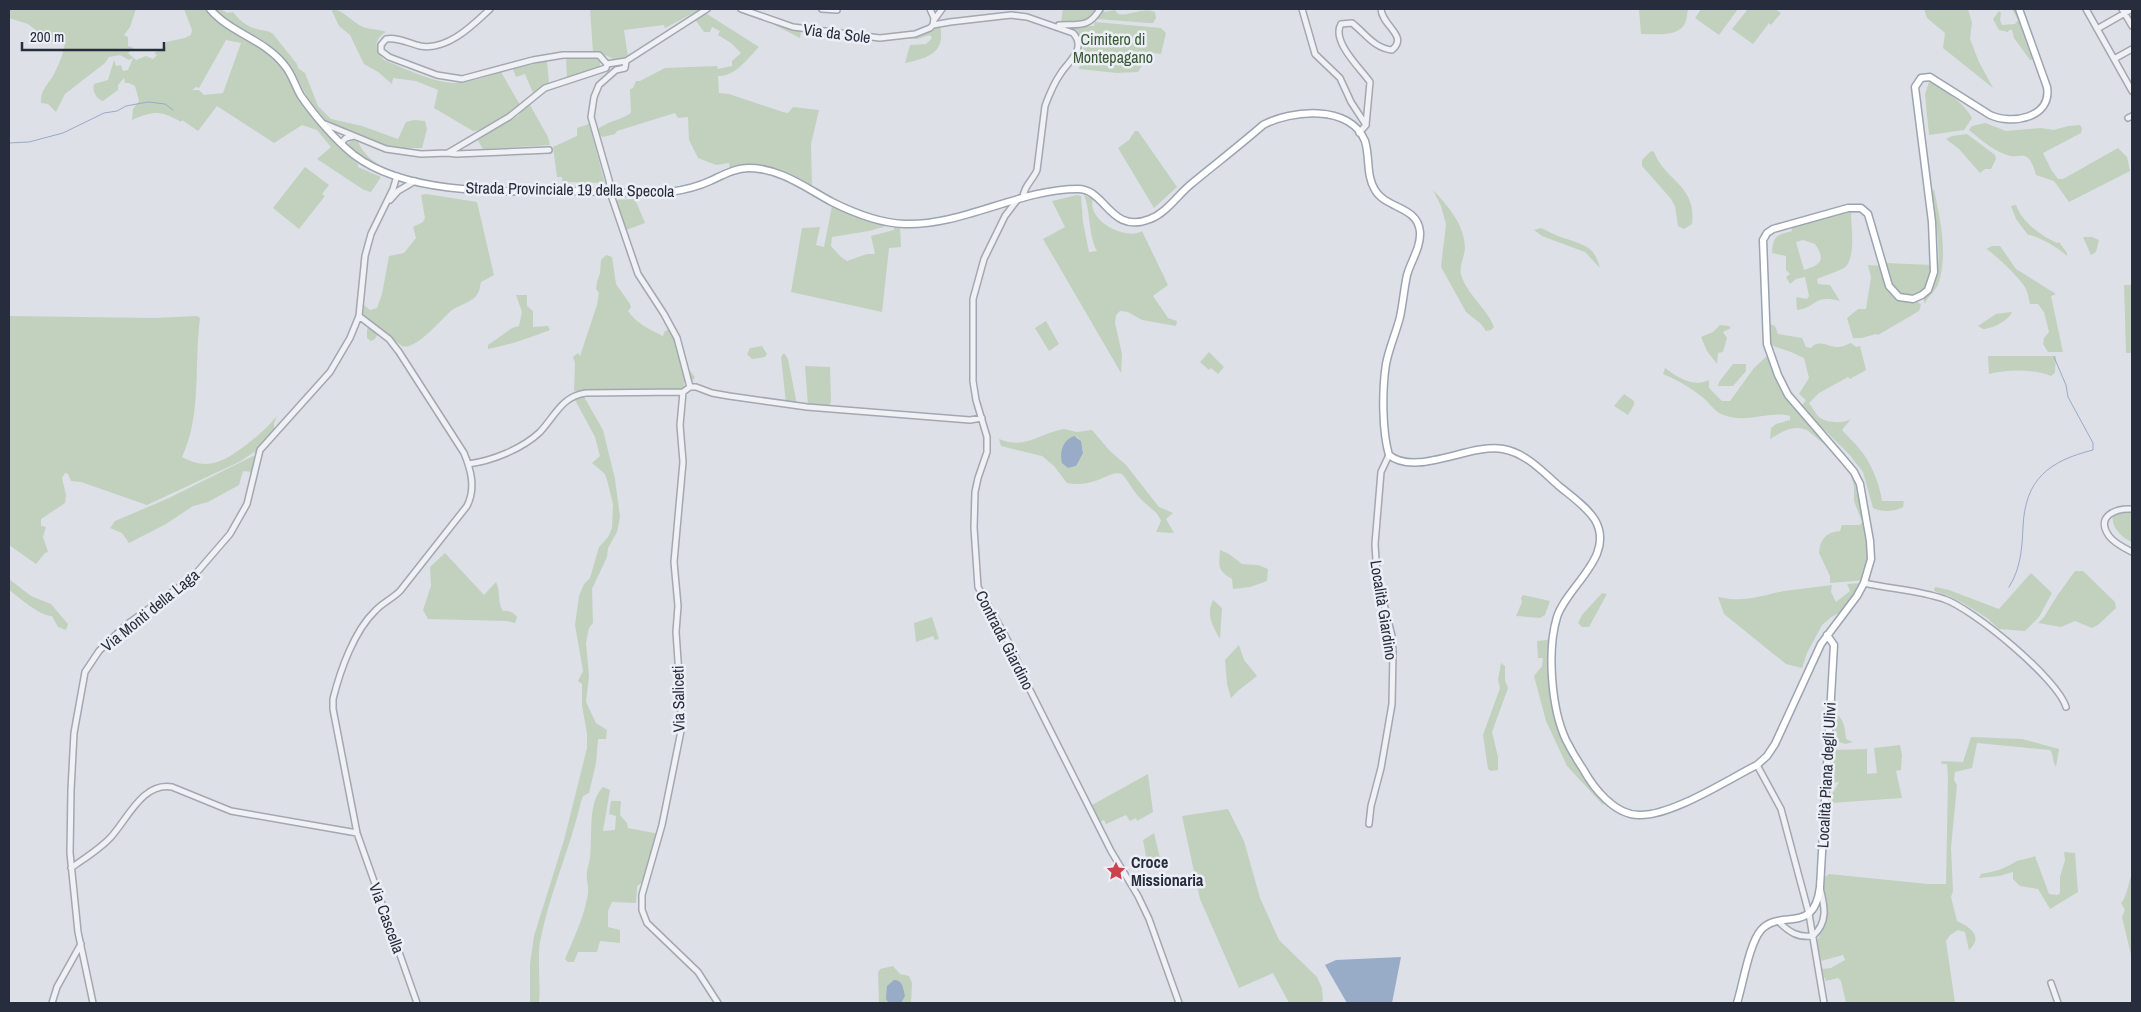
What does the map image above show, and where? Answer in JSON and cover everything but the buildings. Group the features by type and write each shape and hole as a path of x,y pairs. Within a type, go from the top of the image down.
{"main road":[{"name":"Strada Provinciale 19 della Specola","path":"210,9 222,20 272,53 286,66 301,95 324,124 339,141 364,162 397,176 484,191 670,192 696,186 734,170 756,168 786,177 834,203 856,212 880,220 905,224 933,221 974,212 1021,198 1079,189 1087,190 1093,194 1118,218 1138,222 1152,219 1167,208 1199,178 1263,125 1272,120 1295,115 1329,115 1351,124 1359,133"},
{"path":"1359,133 1364,139 1367,149 1375,191 1384,199 1408,212 1418,223 1420,230 1420,239 1408,274 1400,317 1386,363 1385,429 1389,455 1399,461 1424,462 1490,448 1513,452 1531,462 1595,519 1600,535 1598,553 1570,593 1558,615 1555,628 1552,671 1554,693 1565,738 1588,779 1607,800 1621,810 1638,815 1656,814 1676,806 1757,764 1766,756 1775,744 1821,644 1844,616 1864,583 1871,559 1870,541 1860,484 1854,472 1788,395 1778,375 1767,344 1763,240 1767,233 1774,229 1848,208 1861,208 1868,214 1889,286 1904,299 1913,299 1928,290 1934,272 1933,241 1915,92 1918,81 1929,77 1999,118 2021,118 2041,109 2048,96 2047,87 2019,9"},
{"name":"Località Piana degli Ulivi","path":"1809,914 1817,905 1820,887 1834,645 1828,635"},
{"path":"1737,1003 1750,953 1761,930 1768,925 1809,914"}],"street":[{"path":"490,9 453,39 445,43 421,46 394,38 386,39 381,45 382,51 397,60 437,75 453,78 475,77 533,60 563,55 599,55 607,64"},
{"path":"607,64 626,61 707,9"},
{"name":"Via da Sole","path":"741,9 793,27 880,38 914,34 930,28 934,23 1011,15 1027,17 1056,25"},
{"path":"822,9 837,10"},
{"path":"930,9 934,23"},
{"path":"934,23 942,9"},
{"path":"1056,25 1081,24 1093,20 1100,9"},
{"path":"1302,9 1315,54 1340,78 1351,102 1366,125"},
{"path":"1359,133 1366,125 1370,82 1341,43 1339,28 1342,24 1352,23 1374,44 1383,49 1392,50 1397,46 1398,40 1395,33 1382,18 1381,9"},
{"path":"2086,9 2132,90"},
{"path":"2097,29 2123,11 2132,9"},
{"path":"2123,11 2132,26"},
{"name":"Contrada Giardino","path":"1056,25 1074,33 1079,45 1077,52 1060,73 1045,106 1037,170 1021,198 1005,216 984,259 973,299 973,380 987,437 987,452 975,492 974,528 978,587 1009,644 1111,852 1138,896 1149,919 1179,1003"},
{"path":"2114,59 2132,49"},
{"path":"626,61 625,68 616,70 600,85 592,107 591,117 638,274 677,338 690,387"},
{"path":"448,153 509,117 545,88 596,73 606,68 607,64"},
{"path":"324,124 386,149 404,152 456,154 549,150"},
{"path":"339,141 342,134 354,136"},
{"name":"Via Monti della Laga","path":"93,1003 81,944 71,868 70,814 73,742 83,678 87,666 98,651 126,625 192,578 230,534 248,504 260,450 330,372 350,338 358,316 365,256 371,234 393,189 397,176"},
{"name":"Via Monti della Laga","path":"384,205 398,191 415,180"},
{"name":"Via Cascella","path":"358,316 389,339 464,453 468,464 472,496 467,506 400,591 392,600 376,609 360,628 336,689 333,709 357,833 417,1003"},
{"path":"468,464 487,460 521,445 539,433 559,408 576,394 683,392 690,387 696,387 728,396 807,407 970,420 982,418"},
{"name":"Via Saliceti","path":"683,392 680,426 683,462 674,562 678,606 676,632 681,731 662,825 641,904 643,916 648,923 698,972 718,1003"},
{"name":"Località Giardino","path":"1369,824 1392,704 1392,636 1377,576 1374,544 1381,472 1389,455"},
{"path":"2132,509 2121,508 2112,511 2107,517 2105,524 2109,536 2132,552"},
{"path":"1864,583 1944,599 1987,624 2050,683 2064,699 2066,707"},
{"name":"Località Piana degli Ulivi","path":"1757,764 1781,809 1809,914"},
{"path":"71,868 102,846 112,836 131,810 150,792 162,786 172,787 231,811 357,833"},
{"path":"1779,922 1793,934 1803,937 1813,936 1822,926 1824,920 1824,901 1820,887"},
{"path":"1809,914 1824,1003"},
{"path":"52,1003 57,987 81,944"},
{"path":"2051,983 2058,1003"}],"green space":[{"path":"9,9 136,9 130,27 124,35 128,37 128,46 134,48 128,53 136,60 146,56 153,59 157,55 154,53 166,47 166,42 191,35 192,30 184,9 207,9 212,16 272,56 281,65 336,145 358,164 358,167 381,177 371,192 364,190 317,159 331,147 317,130 302,125 274,143 217,106 198,131 182,120 181,122 168,115 157,113 132,120 133,109 139,101 135,86 125,83 124,78 118,85 118,90 103,101 94,92 94,84 108,80 114,60 116,66 121,65 123,71 128,70 133,58 129,60 120,55 109,57 105,63 65,94 56,112 48,104 41,103 41,98 59,63 65,43 51,42 28,24 9,18","holes":["226,40 241,43 223,93 204,95 199,90 192,90 196,87 199,88"]},
{"path":"214,9 221,9 227,13 233,12 247,25 273,34 297,64 298,68 305,73 318,106 331,119 362,126 398,139 406,122 414,120 425,121 427,129 422,148 390,148 325,122 312,106 294,72 281,56 270,46"},
{"path":"331,9 340,12 369,29 386,32 377,42 377,49 384,60 438,81 455,83 467,82 501,72 520,105 491,125 473,131 434,108 438,90 416,81 393,78 392,84 378,72 364,64 350,35 339,26"},
{"path":"590,9 701,9 665,28 664,25 624,30 628,57 613,59 593,52"},
{"path":"1063,9 1096,9 1089,17 1072,23 1061,22"},
{"path":"1102,9 1105,12 1115,10 1118,14 1150,11 1155,12 1156,18 1153,23 1097,19"},
{"path":"1639,9 1688,9 1686,22 1681,29 1670,33 1641,34"},
{"path":"1701,9 1738,9 1719,35 1695,18"},
{"path":"1748,9 1775,9 1781,13 1771,25 1769,23 1753,44 1732,29"},
{"path":"1924,9 1968,9 1972,23 1970,39 1979,62 1993,88 1943,48 1945,33 1927,18"},
{"path":"2012,9 2018,9 2034,59 2030,60 2014,38 2012,30 2008,32 1999,30 1993,19 1999,11 2001,13 2000,20 2002,25 2015,24 2018,20"},
{"path":"704,12 759,47 736,70 718,76 719,93 729,94 788,113 793,107 819,110 811,144 812,187 783,174 730,169 729,163 716,165 698,158 689,140 688,117 678,118 675,113 617,131 615,134 603,137 598,134 599,128 631,113 630,89 633,88 636,81 640,81 665,68 717,66 718,69 732,66 732,61 741,53 731,43 718,35 720,31 712,27 710,32 704,32 694,18"},
{"name":"Cimitero di Montepagano","path":"1095,22 1161,28 1166,33 1161,54 1146,52 1143,64 1138,72 1117,73 1079,69 1084,40 1068,26 1094,26"},
{"path":"773,24 801,32 800,38"},
{"path":"940,25 941,34 938,48 928,56 905,63 910,45 926,44 932,38 930,35 917,39 904,38"},
{"path":"593,56 600,59 600,67 567,78 566,58"},
{"path":"547,61 549,83 533,93 525,74 516,77 513,69"},
{"path":"1929,82 1953,97 1969,113 1972,118 1964,130 1929,135 1925,94"},
{"path":"530,105 548,137 550,145 483,149 477,139 518,116 525,107"},
{"path":"1985,123 2006,131 2041,128 2054,130 2080,125 2082,128 2081,133 2043,153 2058,179 2063,179 2118,148 2127,157 2130,171 2069,202 2054,181 2036,175 2030,159 2002,153 1989,146 1969,130 1972,126"},
{"path":"589,124 605,183 562,182 562,177 557,177 553,147 577,136 577,128"},
{"path":"1135,131 1138,131 1177,187 1154,208 1118,148 1129,140"},
{"path":"1967,134 1995,155 1996,159 1991,169 1985,169 1980,173 1959,149 1946,139 1952,136"},
{"path":"353,140 358,142 369,158 386,168 385,170 372,164 347,147 347,144"},
{"path":"1651,151 1654,152 1665,170 1679,184 1690,200 1692,224 1684,229 1678,226 1675,206 1671,199 1642,166 1642,160"},
{"path":"305,167 329,185 322,194 325,196 299,229 273,208"},
{"path":"1934,189 1942,235 1943,259 1938,285 1925,304 1923,297 1931,289 1936,278 1938,264 1937,233 1932,192"},
{"path":"1433,190 1449,209 1462,231 1465,247 1461,274 1467,288 1491,320 1494,327 1491,330 1486,331 1481,324 1466,312 1441,267 1446,224 1441,206"},
{"path":"426,194 477,202 494,275 481,282 479,292 473,299 452,310 414,344 402,346 363,316 364,305 370,310 377,308 382,294 389,256 404,253 416,238 413,227 423,222 425,218 421,195"},
{"path":"816,194 890,225 869,231 832,237 831,246 847,261 867,254 875,254 871,236 894,230 894,225 900,225 901,247 889,248 882,312 791,292 802,228 820,227 816,245 824,247 832,206 813,195"},
{"path":"1077,195 1081,196 1083,222 1089,252 1097,251 1092,238 1084,195 1093,199 1092,207 1096,215 1109,227 1127,233 1142,231 1168,285 1153,296 1168,318 1177,321 1176,326 1142,320 1128,312 1120,311 1116,315 1115,323 1122,354 1121,373 1043,239 1065,227 1052,201"},
{"path":"635,199 645,223 626,230 615,200"},
{"path":"2016,205 2027,223 2045,236 2057,243 2059,242 2067,256 2048,243 2028,235 2016,219 2011,206"},
{"path":"1858,209 1858,213 1852,212 1851,214 1852,244 1850,260 1842,269 1817,279 1818,284 1830,285 1840,301 1831,299 1820,300 1808,307 1797,310 1796,297 1807,299 1809,296 1805,277 1796,279 1790,284 1786,277 1790,274 1786,270 1786,256 1772,253 1773,243 1779,235 1792,231 1791,225 1845,210","holes":["1803,240 1815,244 1820,254 1820,261 1818,264 1804,270 1796,242"]},
{"path":"1541,228 1588,248 1595,255 1600,268 1585,252 1542,236 1534,230"},
{"path":"2083,237 2092,237 2099,240 2096,252 2091,255"},
{"path":"1992,246 2000,246 2016,269 2056,294 2051,296 2063,352 2048,352 2043,344 2044,338 2049,332 2044,312 2038,304 2030,304 2027,291 2020,280 1986,249"},
{"path":"606,255 612,257 616,284 630,304 631,307 628,311 632,316 644,326 663,336 665,331 670,329 685,371 690,371 695,377 692,381 684,382 685,390 574,391 575,363 573,357 578,353 580,356 597,305 599,293 596,289 597,282 601,260"},
{"path":"1885,263 1933,265 1930,279 1923,291 1919,294 1906,296 1898,293 1892,286"},
{"path":"1868,265 1881,266 1885,281 1895,296 1908,301 1917,301 1921,305 1919,311 1878,335 1853,338 1847,318 1858,309 1866,309 1871,277"},
{"path":"2124,285 2132,285 2132,353 2126,353"},
{"path":"516,295 527,295 527,306 533,311 533,327 548,326 550,330 488,349 488,345 512,328 519,326 522,312"},
{"path":"2012,312 2004,321 1995,326 1983,329 1978,326 1996,314"},
{"path":"9,316 155,318 197,316 200,318 195,406 188,441 182,457 200,463 215,463 246,445 277,416 274,430 259,449 239,462 147,505 81,482 71,481 68,474 65,473 62,478 66,495 65,503 41,519 41,526 46,527 43,537 48,552 36,564 9,545"},
{"path":"1046,321 1059,344 1049,351 1035,328"},
{"path":"1768,323 1775,326 1778,334 1802,338 1806,347 1811,348 1814,345 1821,344 1842,347 1851,343 1856,347 1860,346 1866,370 1850,379 1848,377 1819,393 1809,403 1819,417 1826,421 1839,422 1851,419 1842,430 1858,447 1871,466 1877,480 1882,501 1904,501 1903,507 1888,511 1873,508 1863,472 1848,453 1801,407 1806,400 1799,394 1809,378 1804,358 1770,345"},
{"path":"1720,325 1731,328 1723,332 1727,338 1723,352 1718,353 1717,364 1707,351 1701,337 1713,332"},
{"path":"371,326 379,331 375,339 371,341 367,338 367,329"},
{"path":"762,346 767,354 765,357 752,359 747,354 750,348"},
{"path":"1209,352 1224,367 1218,374 1211,368 1209,370 1200,362"},
{"path":"784,353 788,359 797,405 786,403 781,357"},
{"path":"1768,355 1776,380 1790,403 1835,453 1802,428 1792,428 1770,439 1771,428 1776,424 1790,420 1790,416 1774,415 1740,418 1721,414 1692,389 1663,374 1665,368 1680,378 1692,382 1697,383 1709,380 1709,388 1722,401 1730,401 1754,368"},
{"path":"1988,356 2056,356 2055,373 2051,376 2028,371 2004,371 1989,374"},
{"path":"1733,364 1746,364 1746,371 1733,386 1718,386 1719,382"},
{"path":"805,366 830,367 831,400 829,408 808,406"},
{"path":"1624,394 1634,401 1634,405 1628,415 1614,406"},
{"path":"583,395 603,430 615,479 620,517 617,532 608,548 607,557 592,589 593,623 589,628 586,643 589,676 586,702 596,723 607,730 606,739 598,739 596,763 589,793 583,796 544,924 539,950 539,1003 530,1003 530,964 534,936 564,840 587,748 587,733 582,706 582,684 578,681 583,671 575,625 579,596 584,584 590,578 599,547 608,537 612,528 613,504 607,480 605,474 592,463 600,456 595,437 574,398"},
{"path":"1064,429 1077,432 1092,430 1110,451 1126,465 1159,507 1173,513 1166,519 1174,533 1156,532 1161,521 1156,513 1141,500 1122,474 1111,474 1085,483 1067,483 1054,466 1042,456 1001,446 999,439 1017,443 1025,442","holes":["1078,437 1083,450 1076,466 1068,468 1061,459 1063,446"]},
{"path":"253,456 257,457 254,470 252,472 243,471 239,485 208,502 193,506 166,524 129,543 122,533 110,528 115,521 169,498"},
{"path":"1849,468 1859,484 1870,559 1865,580 1830,583 1830,576 1819,553 1822,540 1831,533 1840,531 1842,525 1860,525 1862,522 1854,501 1854,486"},
{"path":"2132,510 2132,542 2124,538 2117,531 2113,523 2113,514"},
{"path":"1220,550 1242,564 1258,565 1268,569 1267,581 1250,587 1233,589 1232,579 1220,568"},
{"path":"445,553 484,595 496,582 501,608 503,611 509,611 517,617 515,623 507,621 428,619 423,610 431,586 430,567"},
{"path":"2075,571 2083,571 2115,602 2116,608 2098,625 2092,628 2075,621 2061,627 2038,623 2044,617"},
{"path":"2031,573 2052,593 2039,617 2025,631 1999,629 1987,618 1963,603 1934,591 1935,587 1949,590 1999,609"},
{"path":"9,579 31,596 51,604 68,624 66,630 58,627 52,616 41,613 9,590"},
{"path":"1862,583 1843,610 1822,625 1807,653 1802,668 1786,664 1724,614 1718,597 1744,599 1784,591 1832,585 1831,592 1836,602 1850,591 1847,584"},
{"path":"1602,593 1607,594 1589,627 1582,627 1578,623 1582,615"},
{"path":"1523,595 1550,601 1545,615 1540,618 1516,616"},
{"path":"1213,600 1222,608 1220,639 1212,624 1210,615"},
{"path":"932,617 939,639 935,640 933,636 916,642 914,623"},
{"path":"1549,636 1552,640 1560,732 1573,761 1605,800 1603,805 1567,766 1546,721 1534,676 1542,666 1543,658 1538,658 1537,641 1547,640"},
{"path":"1239,645 1244,660 1257,676 1231,698 1227,684 1225,660"},
{"path":"1501,663 1505,666 1505,680 1508,688 1492,732 1498,757 1498,770 1491,771 1488,769 1483,735 1500,688 1498,680"},
{"path":"1833,711 1840,717 1843,723 1846,739 1853,742 1846,744 1834,741"},
{"path":"1971,737 2022,739 2059,749 2056,767 2050,750 1977,743 1972,768 1955,772 1954,780 1957,785 1951,848 1953,891 1951,897 1957,921 1974,932 1975,940 1969,950 1965,932 1958,930 1950,935 1946,941 1955,1003 1846,1003 1841,981 1838,978 1826,981 1821,969 1831,968 1845,960 1843,955 1821,961 1817,940 1823,931 1826,915 1823,894 1825,877 1829,874 1928,884 1946,884 1948,778 1947,764 1941,764 1942,761 1963,762"},
{"path":"1900,745 1902,755 1901,770 1896,771 1902,798 1831,803 1831,796 1839,782 1831,783 1833,750 1867,749 1867,774 1877,773 1874,748"},
{"path":"1148,774 1153,812 1137,821 1136,818 1130,821 1126,815 1106,824 1104,820 1100,822 1092,805"},
{"path":"603,787 610,790 603,831 615,830 616,816 609,814 611,801 621,801 620,815 627,823 628,828 659,834 644,881 637,886 636,903 612,902 608,911 608,927 620,930 620,943 600,941 597,952 578,952 574,962 568,962 565,959 581,919 588,894 587,868 590,859 593,810 598,794"},
{"path":"1228,809 1244,841 1260,898 1279,940 1317,977 1322,988 1323,1000 1321,1003 1289,1003 1273,973 1239,988 1200,899 1182,816"},
{"path":"1154,833 1160,858 1147,862 1143,840"},
{"path":"2064,852 2075,853 2078,892 2050,909 2038,889 2020,886 2013,879 2013,872 1999,876 1979,878 1981,874 1999,870 2017,861 2035,856 2049,894 2058,895 2060,893 2060,877 2065,860"},
{"path":"2132,874 2132,959 2122,917 2125,910 2121,903 2125,897"},
{"path":"893,966 900,974 909,976 912,983 911,1003 879,1003 878,973 880,969"}],"water":[{"path":"1074,436 1081,441 1083,453 1076,466 1068,468 1062,463 1062,451 1067,440"},
{"path":"1401,957 1392,1003 1347,1003 1325,965 1336,960"},
{"path":"894,980 899,981 903,987 905,996 901,1003 889,1003 886,999 887,986"}],"waterway":[{"path":"9,143 29,142 63,133 104,113 117,111 126,106 148,102 165,104 173,110"},
{"path":"2009,587 2018,565 2025,510 2034,484 2042,475 2064,460 2093,450 2093,443 2068,397 2066,385 2054,357"}],"place":[{"name":"Croce Missionaria","path":"1116,871"}]}
